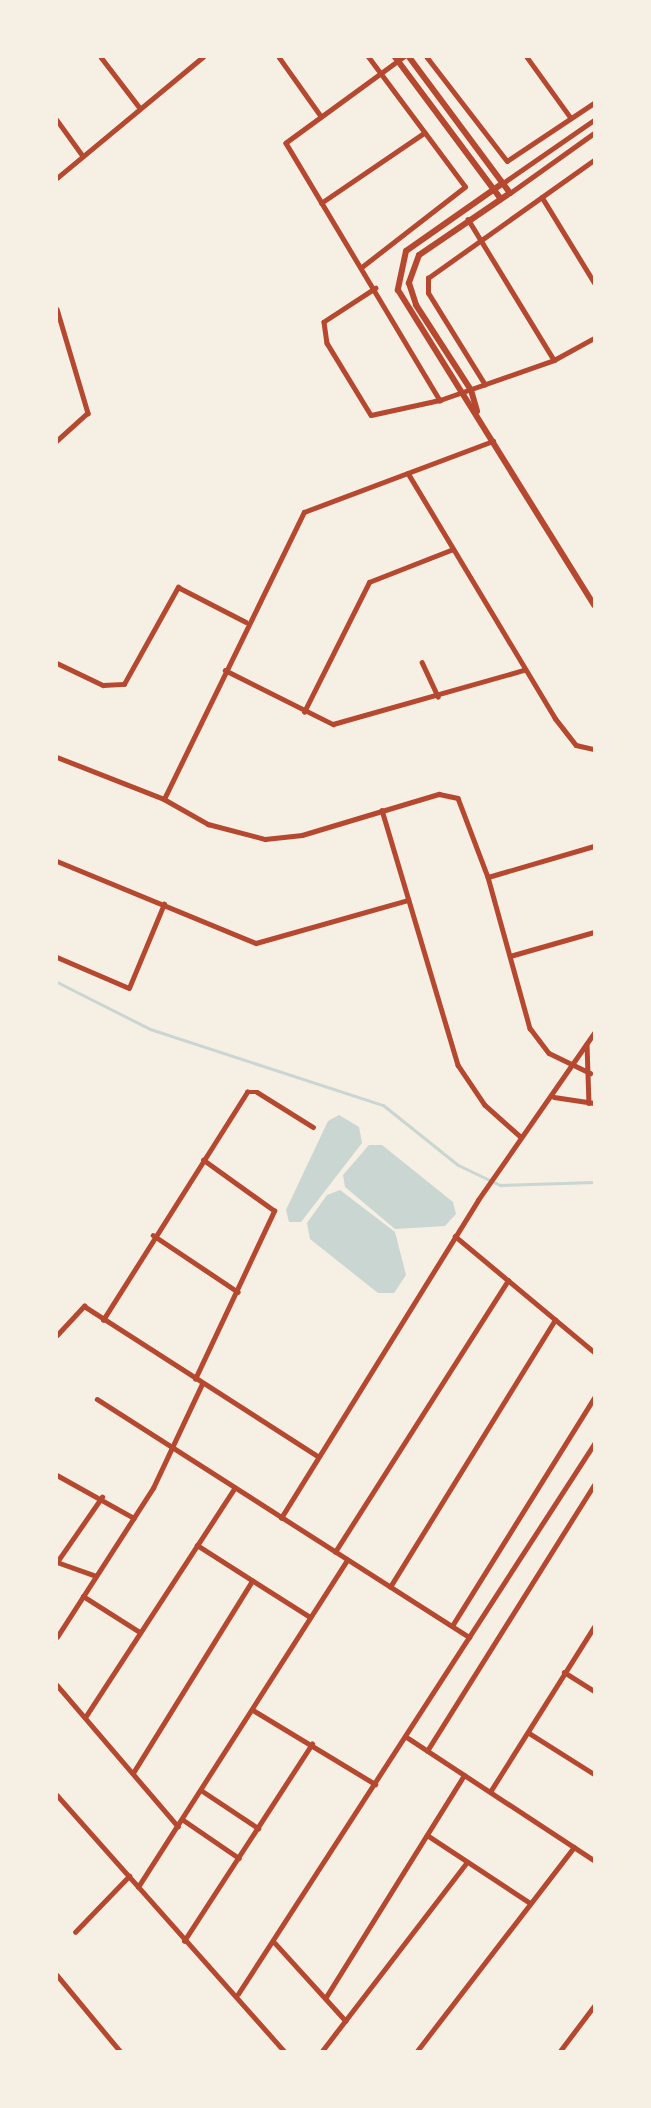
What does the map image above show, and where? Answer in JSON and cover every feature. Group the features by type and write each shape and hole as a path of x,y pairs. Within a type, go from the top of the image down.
{"street":[{"path":"101,57 140,108"},
{"path":"191,57 195,63"},
{"path":"57,178 203,57"},
{"path":"279,57 321,116"},
{"path":"363,266 465,187 368,57"},
{"path":"409,57 510,193"},
{"path":"427,57 507,161 594,103"},
{"path":"527,57 571,118"},
{"path":"440,400 363,266 321,203 286,143 381,74 399,58 501,199"},
{"path":"57,120 82,156"},
{"path":"477,411 460,394 405,305 398,279 412,244 594,120"},
{"path":"321,203 424,133"},
{"path":"594,133 419,255 408,283 416,305 471,390 477,411 494,441 594,605"},
{"path":"485,385 426,284 432,273 594,160"},
{"path":"542,197 594,282"},
{"path":"468,219 554,360"},
{"path":"376,288 324,322 327,343 371,415 460,394 554,360 594,338"},
{"path":"57,309 88,413 57,441"},
{"path":"164,799 246,622 304,512 494,441"},
{"path":"408,473 524,670 569,738 594,749"},
{"path":"304,712 369,582 453,549"},
{"path":"57,663 103,685 124,684 178,587 246,622"},
{"path":"422,662 438,696"},
{"path":"225,670 304,712 344,723 524,670"},
{"path":"57,757 164,799 208,824 265,839 302,835 439,794 461,801 488,877 533,1036 549,1053 590,1072"},
{"path":"382,810 463,1074 485,1105 521,1137"},
{"path":"488,877 594,846"},
{"path":"57,861 264,943 408,900"},
{"path":"57,957 129,988 164,904"},
{"path":"510,956 594,932"},
{"path":"281,1518 316,1455 455,1236 521,1137 554,1097 594,1033"},
{"path":"554,1097 591,1103 587,1044"},
{"path":"103,1320 153,1235 247,1092 257,1092 313,1127"},
{"path":"195,1379 238,1292 274,1211 203,1160"},
{"path":"153,1235 238,1292"},
{"path":"455,1236 594,1352"},
{"path":"335,1552 508,1280"},
{"path":"57,1335 82,1306 316,1455"},
{"path":"390,1587 555,1320"},
{"path":"57,1636 134,1518 173,1449 202,1384"},
{"path":"452,1626 594,1398"},
{"path":"97,1399 234,1489 469,1637"},
{"path":"238,1994 275,1943 375,1784 408,1738 469,1637 594,1445"},
{"path":"57,1475 102,1497 134,1518"},
{"path":"427,1751 594,1485"},
{"path":"86,1716 234,1489"},
{"path":"96,1576 57,1562 102,1497"},
{"path":"197,1545 310,1617"},
{"path":"138,1887 253,1710 346,1560"},
{"path":"133,1773 252,1581"},
{"path":"83,1596 140,1632"},
{"path":"490,1792 594,1627"},
{"path":"564,1672 594,1691"},
{"path":"57,1685 86,1716 178,1826"},
{"path":"253,1710 375,1784"},
{"path":"529,1733 594,1774"},
{"path":"408,1738 594,1860"},
{"path":"184,1941 312,1744"},
{"path":"326,1997 464,1775"},
{"path":"201,1790 258,1828"},
{"path":"57,1796 184,1941 238,1994 284,2051"},
{"path":"182,1818 239,1858"},
{"path":"427,1835 530,1903"},
{"path":"417,2051 574,1847"},
{"path":"322,2051 467,1862"},
{"path":"75,1932 129,1876"},
{"path":"275,1943 346,2021"},
{"path":"58,1979 117,2050"},
{"path":"560,2051 594,2006"}],"shaded area":[{"path":"339,1115 359,1127 362,1143 301,1222 289,1222 286,1210 328,1121"},
{"path":"369,1145 382,1145 453,1202 456,1214 445,1226 395,1229 345,1187 343,1175"},
{"path":"340,1190 395,1232 406,1275 394,1293 378,1293 310,1239 307,1223 327,1195"}],"waterway":[{"path":"57,982 150,1029 383,1105 458,1165 500,1185 594,1182"}]}
